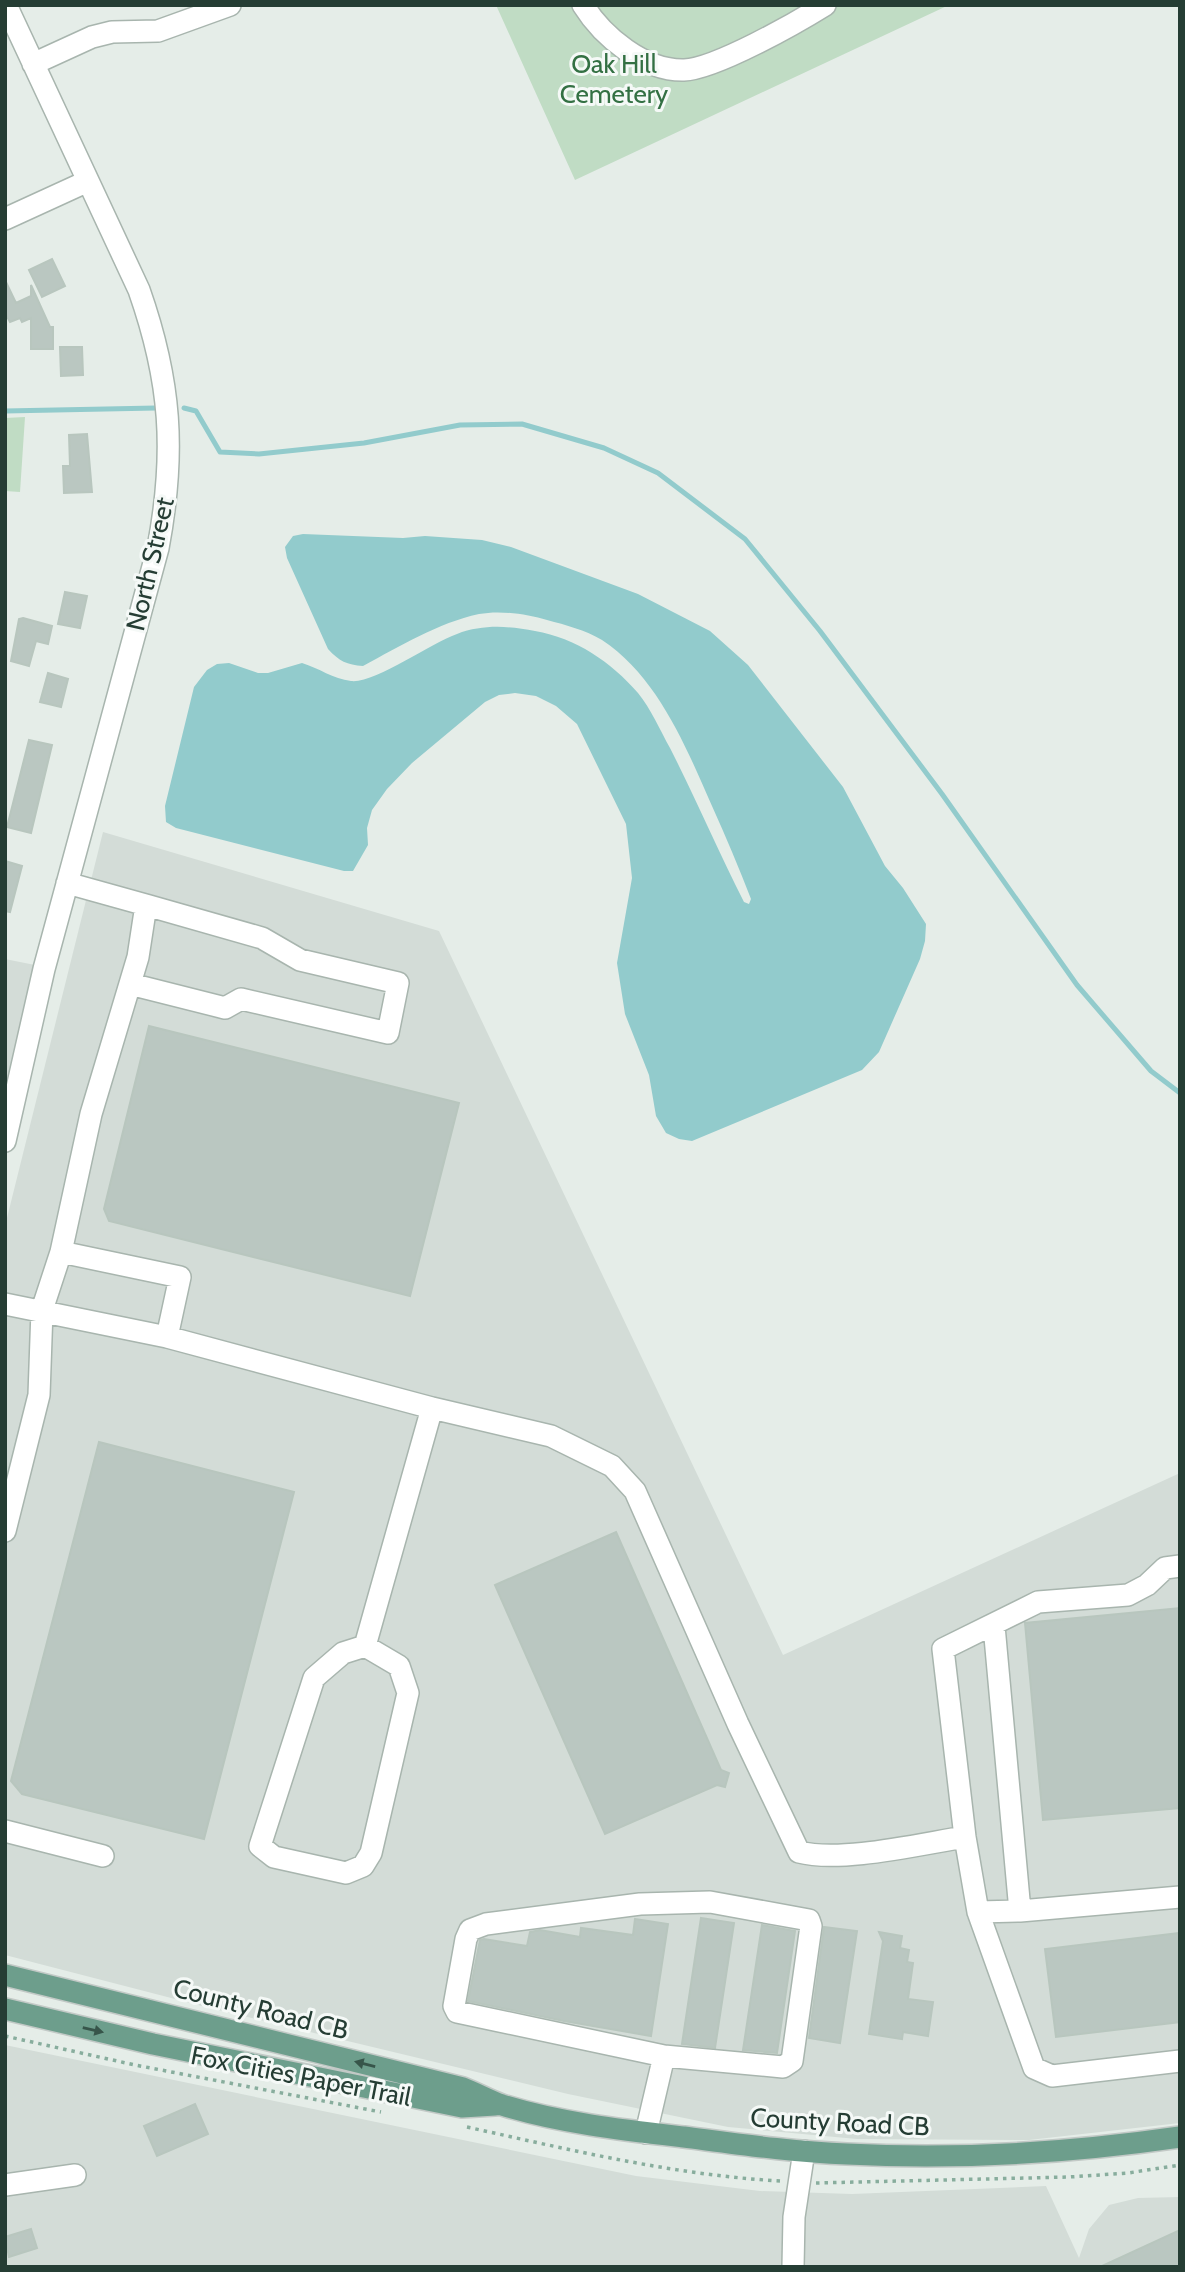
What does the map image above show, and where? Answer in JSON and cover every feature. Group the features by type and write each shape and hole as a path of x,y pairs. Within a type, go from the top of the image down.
{"main road":[{"name":"County Road CB","path":"5,1975 463,2088 500,2104 563,2119 646,2133 804,2151 889,2156 974,2156 1060,2151 1180,2137"},
{"name":"County Road CB","path":"5,2009 153,2043 462,2107 500,2104"}],"street":[{"name":"North Street","path":"5,1141 16,1047 44,969 158,548 166,505 169,457 169,417 165,386 153,331 139,289 6,5"},
{"path":"33,64 92,37 112,32 158,31 230,5"},
{"path":"583,5 602,30 625,49 644,60 684,70 703,66 726,56 825,5"},
{"path":"5,219 88,181"},
{"path":"67,883 262,938 300,960 398,983 388,1033 241,999 225,1008 130,984"},
{"path":"5,1531 39,1395 42,1310 61,1252 91,1114 138,957 145,905"},
{"path":"61,1252 180,1277 167,1337"},
{"path":"5,1304 167,1337 432,1408 551,1436 612,1466 635,1491 737,1724 799,1852 814,1856 889,1850 965,1837"},
{"path":"365,1646 432,1408"},
{"path":"1180,1566 1165,1568 1147,1585 1128,1595 1038,1602 943,1649 965,1837 978,1912 1034,2068 1052,2076 1180,2061"},
{"path":"994,1626 1020,1911"},
{"path":"365,1646 398,1666 408,1693 371,1853 363,1866 346,1873 274,1857 260,1846 314,1678 343,1653 365,1646"},
{"path":"5,1831 103,1856"},
{"path":"978,1912 1020,1911 1180,1897"},
{"path":"710,1902 809,1920 811,1926 792,2061 783,2067 664,2056 457,2012 454,2006 466,1938 470,1930 486,1924 640,1903 710,1902"},
{"path":"646,2133 664,2056"},
{"path":"793,2267 794,2217 804,2151"},
{"path":"5,2185 75,2175"}],"path":[{"name":"Fox Cities Paper Trail","path":"5,2036 135,2065 388,2113"},
{"path":"456,2125 589,2154"}],"shaded area":[{"path":"103,832 439,931 783,1655 1180,1473 1180,2123 1029,2140 857,2139 728,2127 568,2094 206,2007 5,1955 5,1226"},
{"path":"5,959 35,965 5,1088"},
{"path":"5,2045 636,2176 760,2191 852,2194 1046,2186 1079,2258 1089,2229 1109,2205 1138,2198 1180,2197 1180,2267 5,2267"}],"green space":[{"name":"Oak Hill Cemetery","path":"496,5 949,5 575,180"},
{"path":"25,417 20,492 5,491 5,418"}],"water":[{"path":"303,534 403,538 425,536 482,540 511,547 638,594 710,631 748,665 843,787 885,866 926,924 920,959 879,1052 862,1070 692,1141 666,1133 656,1116 649,1075 625,1014 617,963 632,878 626,824 577,724 556,706 536,696 515,693 499,695 485,702 412,763 387,789 372,810 367,828 368,845 353,871 344,871 176,828 166,822 165,806 194,687 207,670 217,664 229,663 258,673 268,673 302,663 338,678 361,680 388,670 446,639 467,631 496,627 525,629 565,639 592,653 616,671 638,693 670,748 744,902 749,904 751,899 737,864 681,737 655,693 622,655 602,640 575,628 531,616 496,612 449,623 363,666 348,663 328,649 287,558 285,547 293,536"}],"building":[{"path":"52,259 65,286 42,297 29,270"},
{"path":"5,280 16,303 31,296 31,285 50,327 53,327 53,349 31,349 31,318 22,322 20,318 10,322 5,313"},
{"path":"60,347 82,347 83,375 61,376"},
{"path":"87,434 92,492 64,493 63,466 70,466 69,435"},
{"path":"65,592 87,596 80,628 58,624"},
{"path":"19,619 52,626 48,644 36,641 29,666 11,661"},
{"path":"48,673 68,679 61,707 40,702"},
{"path":"29,740 52,745 31,833 7,827"},
{"path":"5,861 22,866 10,912 5,911"},
{"path":"149,1026 459,1103 410,1296 109,1221 104,1209"},
{"path":"99,1442 294,1492 204,1839 22,1794 11,1781"},
{"path":"616,1532 721,1770 729,1773 725,1787 717,1785 605,1834 495,1585"},
{"path":"1180,1608 1180,1808 1043,1820 1025,1623"},
{"path":"701,1918 734,1923 715,2048 682,2044"},
{"path":"635,1919 668,1924 651,2036 468,2001 480,1940 527,1946 530,1932 540,1930 580,1937 581,1928 633,1935"},
{"path":"762,1925 795,1931 777,2053 743,2050"},
{"path":"824,1927 857,1931 840,2043 809,2038"},
{"path":"879,1932 902,1936 900,1948 909,1950 907,1962 913,1963 908,1999 933,2002 928,2036 903,2032 902,2039 869,2034 883,1941"},
{"path":"1180,1933 1180,2022 1056,2037 1045,1949"},
{"path":"195,2104 208,2134 157,2156 144,2126"},
{"path":"31,2229 37,2248 9,2257 5,2237"},
{"path":"1180,2230 1180,2267 1100,2267"}],"waterway":[{"path":"5,411 156,408"},
{"path":"184,408 196,411 220,452 259,454 364,443 460,425 522,424 604,448 658,473 745,539 820,631 942,794 1077,985 1151,1071 1180,1093"}]}
